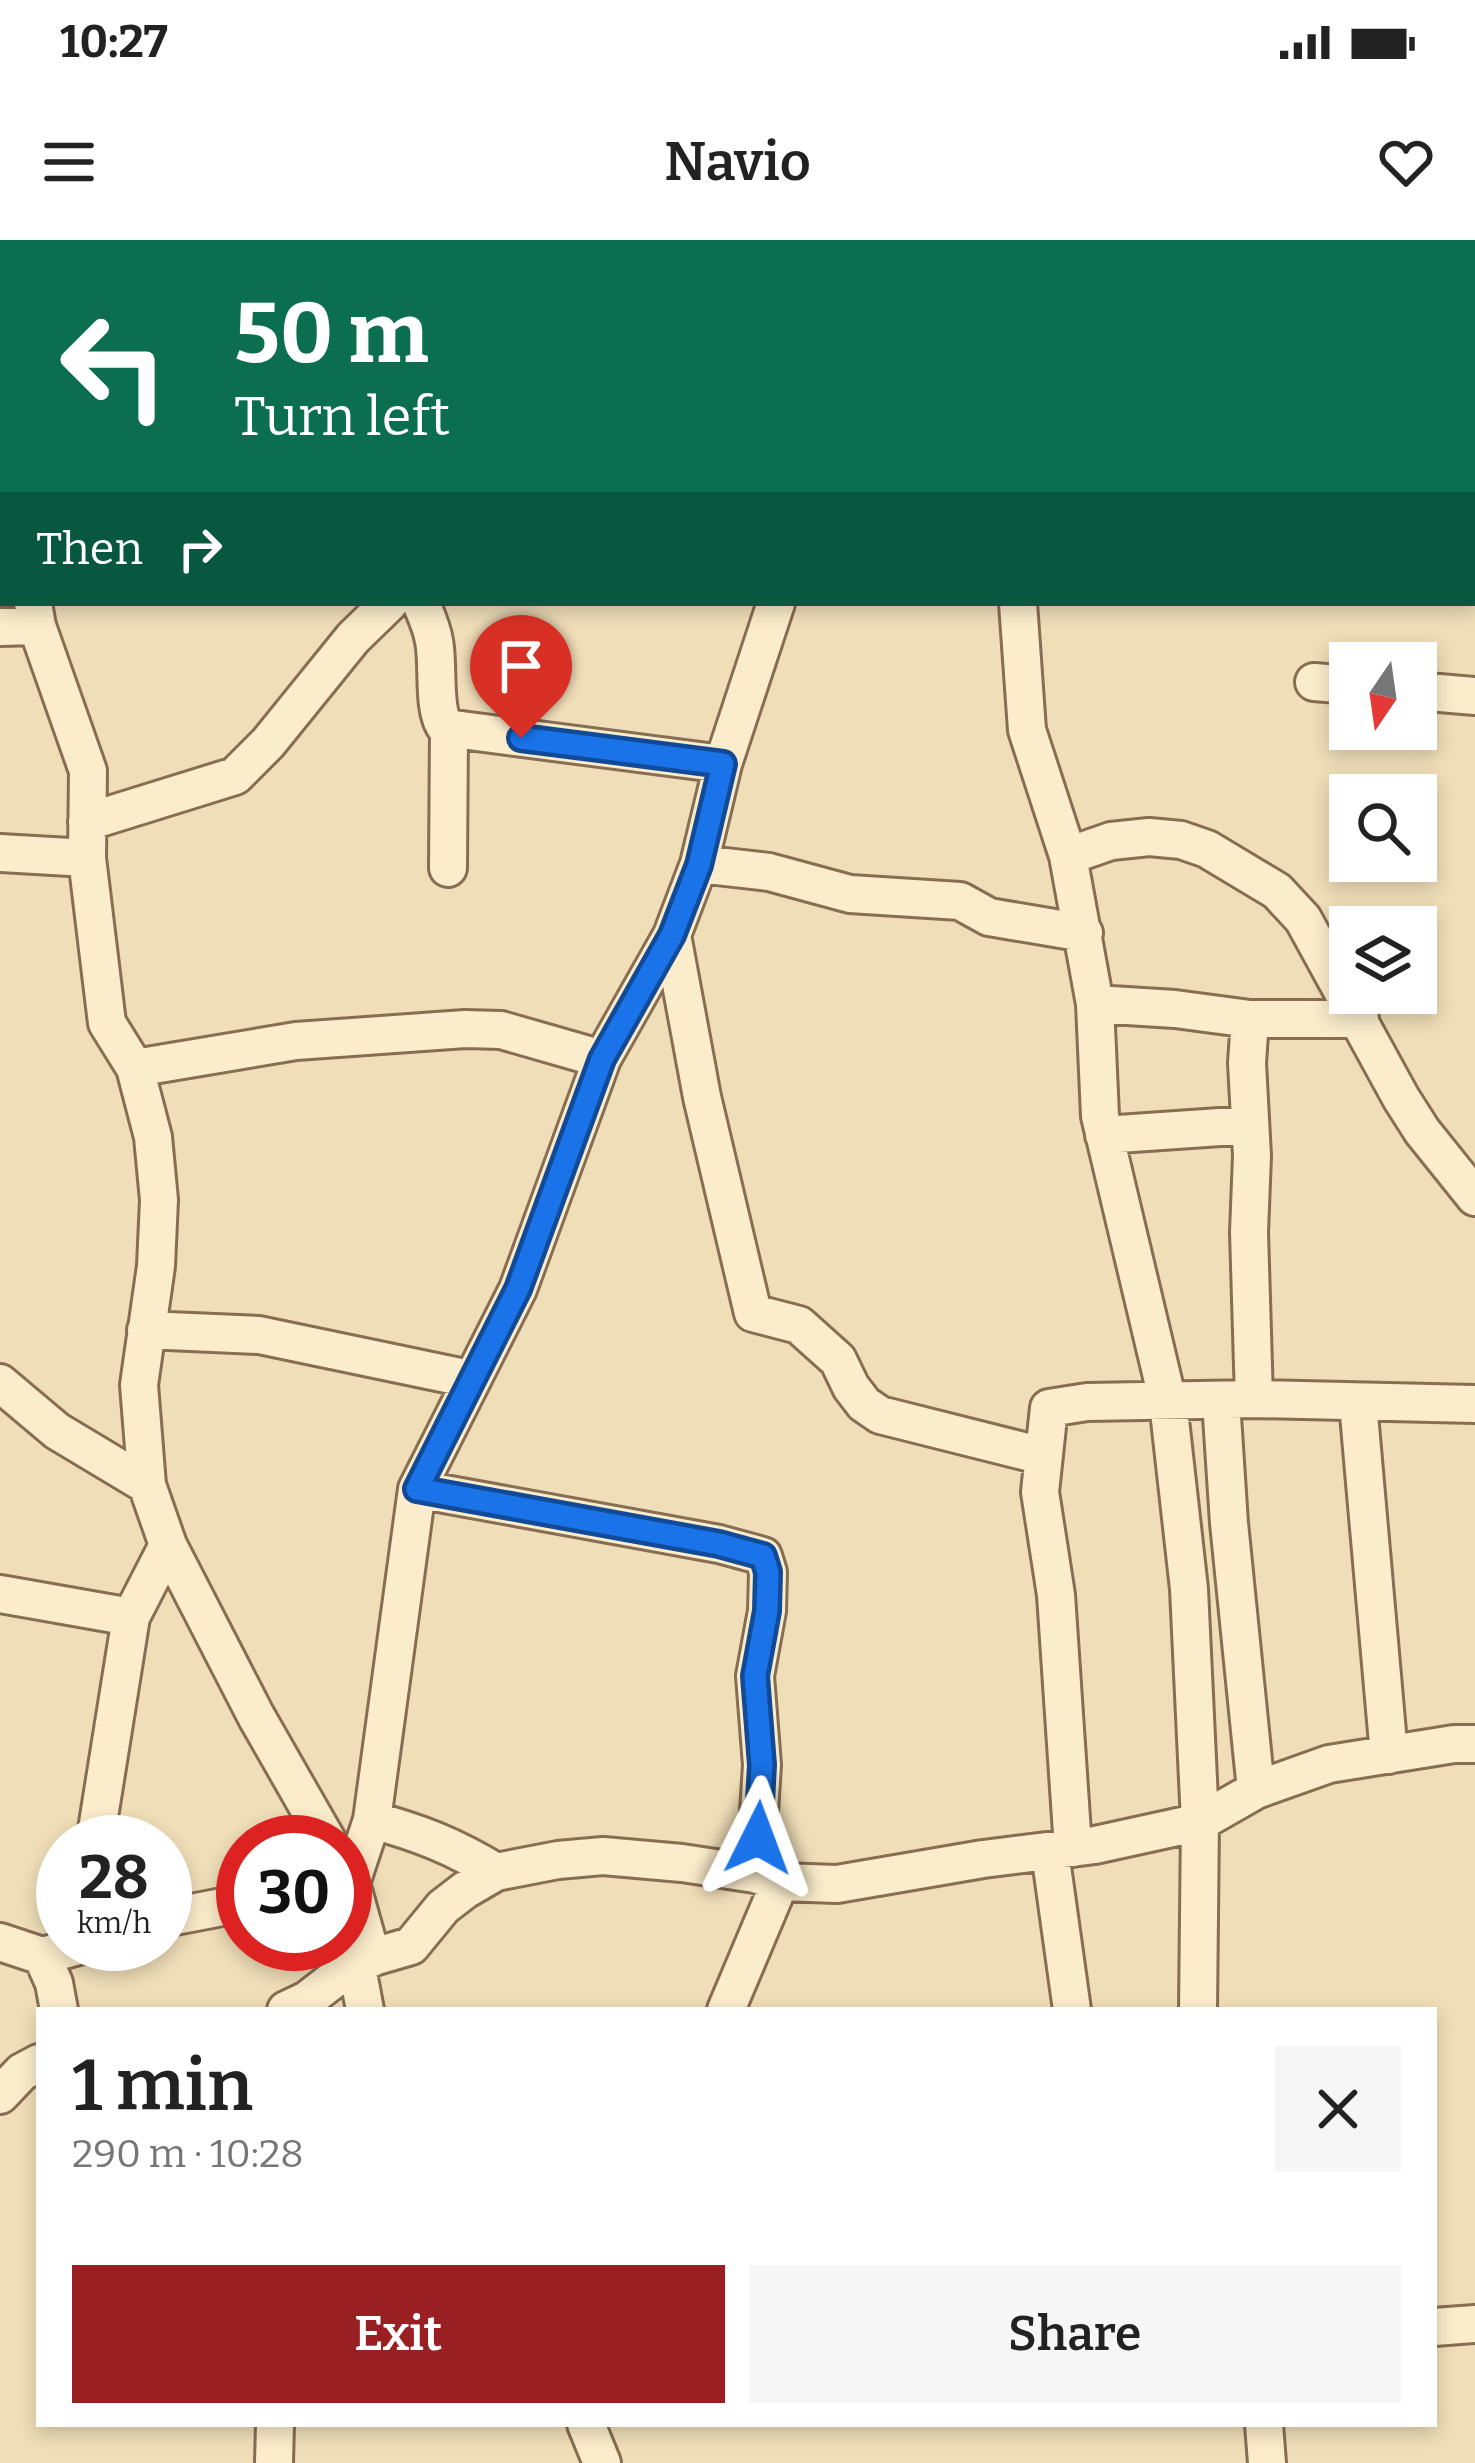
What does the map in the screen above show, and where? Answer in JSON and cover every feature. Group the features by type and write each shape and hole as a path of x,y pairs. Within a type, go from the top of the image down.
{"street":[{"path":"0,853 87,840 235,776 386,606"},
{"path":"422,606 434,638 439,719 449,729 723,764"},
{"path":"372,1815 417,1489 518,1289 602,1059 672,935 699,865 723,764 775,606"},
{"path":"1018,606 1028,730 1068,856 1084,933 1095,1004 1100,1116 1168,1402 1189,1589 1200,1822 1198,2007"},
{"path":"0,627 35,615 88,771 87,840 107,1023 135,1068 154,1137 159,1200 156,1265 139,1385 147,1485 168,1545 313,1815"},
{"path":"1437,693 1475,696"},
{"path":"448,868 449,729"},
{"path":"1068,856 1111,841 1181,840 1207,849 1277,891 1303,920 1422,1131 1475,1197"},
{"path":"699,865 770,872 850,894 960,901 988,917 1084,933"},
{"path":"672,935 702,1097 753,1312 799,1325 838,1360 851,1388 880,1415 1043,1456"},
{"path":"1095,1004 1250,1018 1360,1019"},
{"path":"1250,1018 1249,1232 1229,1523 1256,1790"},
{"path":"135,1068 296,1041 465,1029 501,1030 602,1059"},
{"path":"1104,1135 1249,1126"},
{"path":"146,1330 260,1335 470,1379"},
{"path":"0,1383 57,1432 147,1485"},
{"path":"1072,2007 1062,1850 1056,1595 1040,1492 1052,1407 1087,1402 1238,1400 1475,1404"},
{"path":"1358,1403 1389,1755"},
{"path":"417,1489 763,1556 768,1572 767,1611 755,1676 768,1878 727,2007"},
{"path":"98,1815 131,1617 168,1545"},
{"path":"0,1594 131,1617"},
{"path":"372,1957 411,1946 442,1906 465,1889 496,1873 558,1860 603,1856 682,1863 812,1885 837,1884 1062,1850 1200,1822 1256,1790 1329,1764 1475,1744"},
{"path":"372,1820 427,1835 496,1873"},
{"path":"0,1942 36,1954"},
{"path":"49,1971 58,2007"},
{"path":"292,2007 347,1971"},
{"path":"364,1971 365,2007"},
{"path":"0,2095 36,2065"},
{"path":"1437,2327 1475,2324"},
{"path":"274,2463 275,2427"},
{"path":"587,2427 602,2463"},
{"path":"1264,2427 1267,2463"}],"route":[{"path":"521,738 723,764 699,865 672,935 602,1059 518,1289 417,1489 763,1556 768,1572 767,1611 755,1676 762,1765 758,1838"}]}
